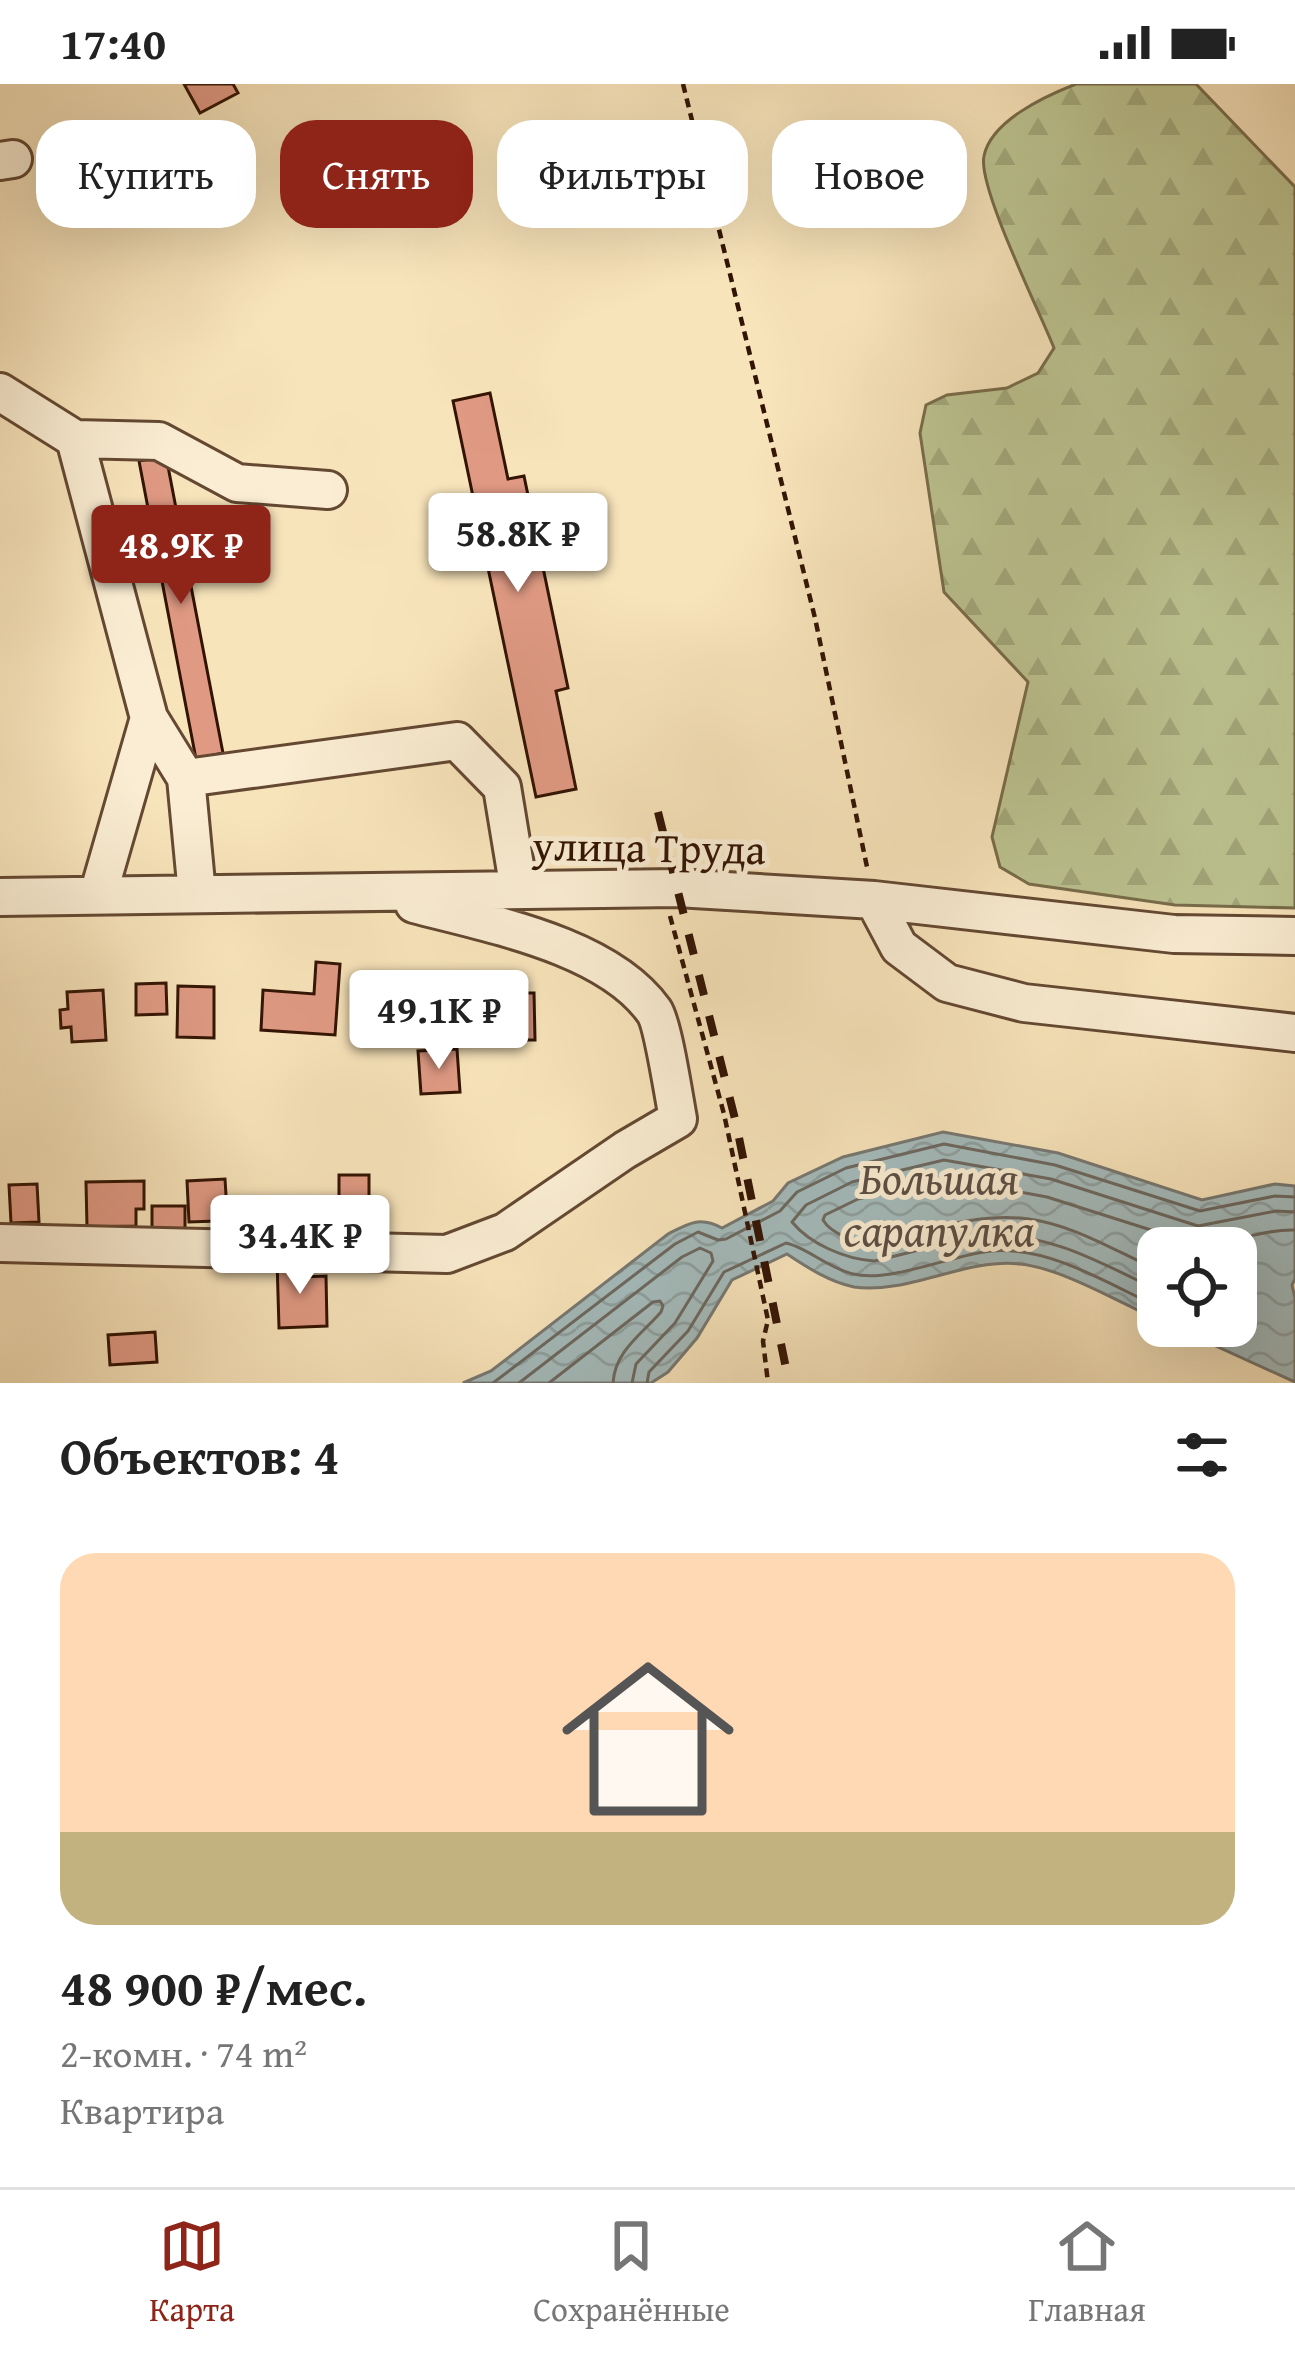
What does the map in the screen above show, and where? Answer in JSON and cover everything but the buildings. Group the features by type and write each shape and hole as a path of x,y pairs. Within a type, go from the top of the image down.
{"street":[{"path":"0,392 75,439 159,441 237,483 328,490"},
{"path":"75,439 149,718 186,778 196,894"},
{"path":"98,896 149,718"},
{"path":"186,778 457,741 502,787 519,890"},
{"name":"улица Труда","path":"0,897 662,888 874,900 1174,934 1295,935"},
{"path":"0,1243 447,1254 505,1232 678,1119 656,1014 616,974 544,939 371,892"},
{"path":"874,900 899,947 947,982 1024,1003 1295,1033"}],"path":[{"path":"683,84 815,618 874,900"},
{"path":"662,888 734,1158 768,1320 763,1341 768,1383"}],"green space":[{"path":"1076,84 1196,84 1295,187 1295,908 1175,905 1029,884 1000,867 992,837 1028,682 944,592 920,433 926,405 947,395 1007,388 1038,373 1054,348 999,220 984,156 1008,121"}],"water":[{"name":"Большая сарапулка","path":"943,1132 1058,1153 1202,1200 1275,1184 1295,1186 1295,1382 1218,1347 1257,1347 1257,1227 1137,1227 1137,1310 1071,1279 1020,1264 978,1266 874,1288 836,1282 787,1254 732,1280 697,1338 668,1372 651,1383 463,1383 491,1371 668,1234 701,1222 722,1228 773,1201 788,1183 843,1157"}],"railway":[{"path":"658,812 736,1123 789,1383"}]}
